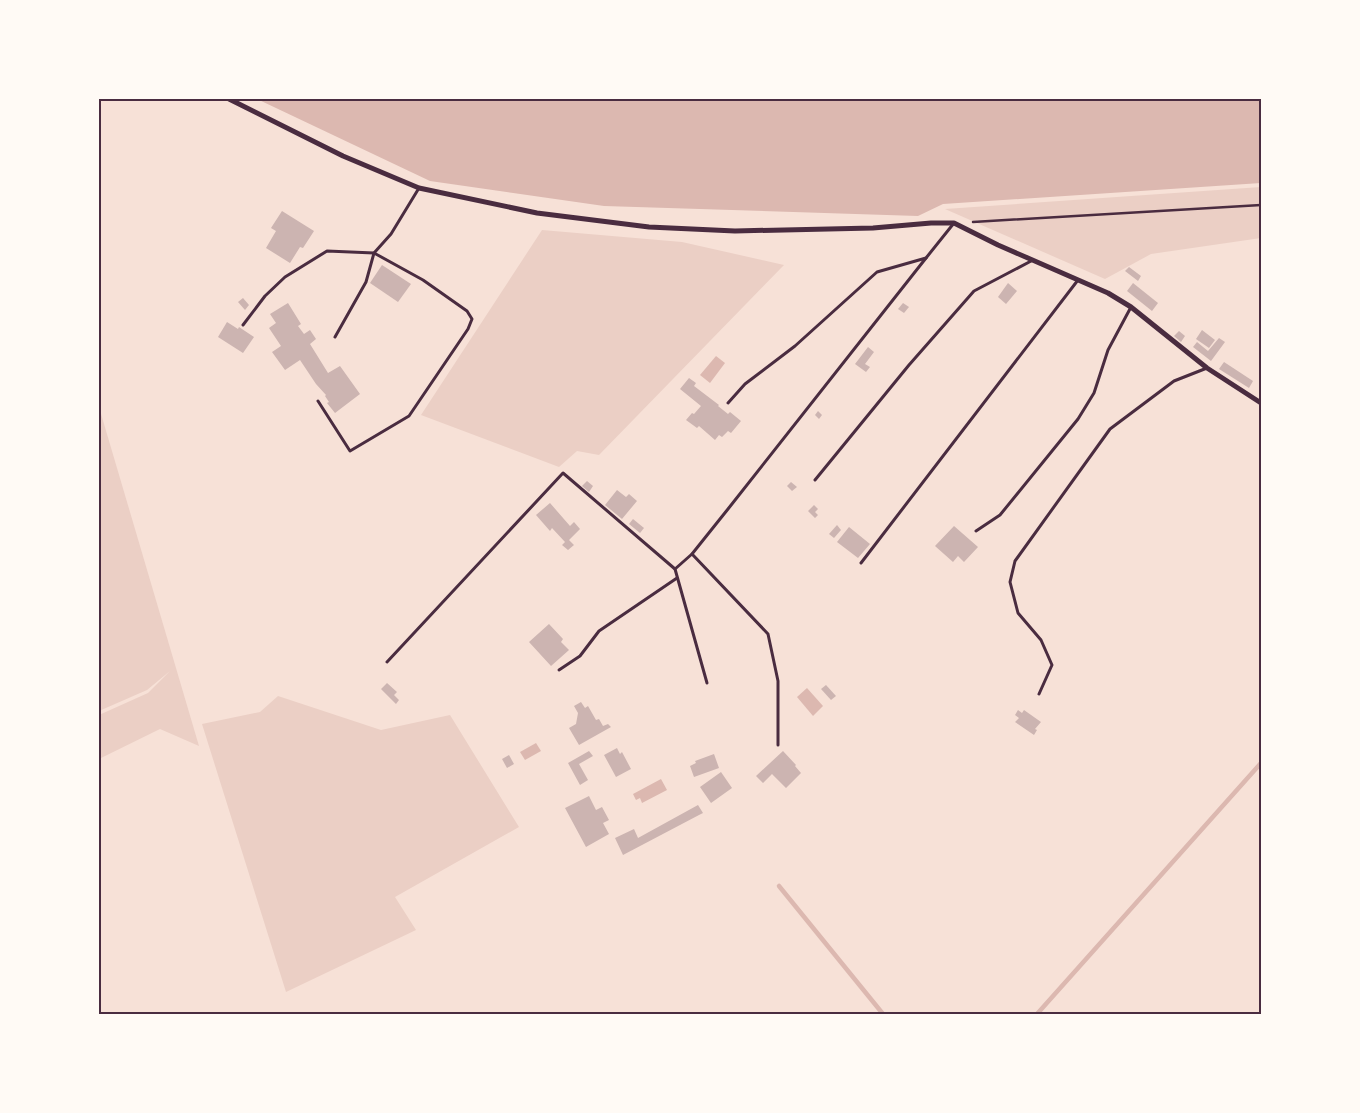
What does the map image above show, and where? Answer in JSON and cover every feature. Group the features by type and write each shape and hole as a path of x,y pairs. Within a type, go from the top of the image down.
{"street":[{"path":"229,99 343,156 419,188 537,213 649,227 736,231 873,228 931,223 954,224 1108,293 1131,307 1207,368 1261,403"}],"lane":[{"path":"335,337 366,282 374,253 391,234 419,188"},
{"path":"675,569 692,554 954,224"},
{"path":"243,325 265,296 285,277 327,251 374,253 424,280 467,311 472,319 468,328 409,416 350,452 318,401"},
{"path":"728,403 745,384 795,346 877,272 926,258"},
{"path":"815,480 909,365 974,291 1033,260"},
{"path":"861,563 1078,279"},
{"path":"976,531 1000,515 1078,419 1094,394 1108,350 1131,307"},
{"path":"1039,694 1052,665 1041,640 1018,613 1010,582 1015,561 1110,429 1174,381 1207,368"},
{"path":"386,662 563,473 675,569 708,683"},
{"path":"692,554 768,634 778,681 778,744"},
{"path":"559,670 580,656 599,631 677,578"}],"path":[{"path":"954,224 1261,205"}],"shaded area":[{"path":"257,99 1261,99 1261,183 943,204 918,216 604,206 430,181"},
{"path":"1261,187 1261,238 1151,254 1105,279 945,209"},
{"path":"542,230 682,242 784,265 599,455 577,451 559,467 421,415"},
{"path":"716,356 725,363 710,383 700,375"},
{"path":"99,407 199,746 160,729 99,759 99,715 148,693 170,671 147,690 99,711"},
{"path":"807,688 823,706 813,716 797,697"},
{"path":"278,696 381,730 450,715 519,827 395,897 416,930 286,992 202,724 260,712"},
{"path":"536,743 541,751 525,760 520,752"},
{"path":"661,779 667,790 642,803 640,798 636,800 633,794"}],"building":[{"path":"282,211 314,231 303,248 300,247 290,263 266,248 276,231 271,228"},
{"path":"382,265 411,284 398,302 370,283"},
{"path":"1129,267 1141,276 1138,281 1125,271"},
{"path":"1008,283 1017,291 1006,304 998,297"},
{"path":"1133,283 1158,303 1152,311 1127,291"},
{"path":"243,298 249,305 245,310 238,302"},
{"path":"288,303 301,324 298,326 304,334 310,330 316,339 310,344 328,373 340,366 360,394 335,413 327,403 329,402 326,395 300,360 285,370 272,352 281,346 269,328 276,323 270,314"},
{"path":"903,303 909,307 904,313 898,309"},
{"path":"227,322 254,337 243,353 218,337"},
{"path":"1202,330 1215,340 1209,348 1196,339"},
{"path":"1179,331 1185,336 1181,342 1174,336"},
{"path":"1219,338 1225,342 1211,361 1193,347 1197,342 1208,351"},
{"path":"868,347 874,352 865,364 870,367 866,372 855,364"},
{"path":"1224,362 1253,381 1249,388 1219,369"},
{"path":"689,378 696,383 694,386 718,406 728,414 730,412 741,421 731,433 728,431 722,437 719,435 715,440 699,426 697,428 686,420 701,406 680,389"},
{"path":"818,411 822,415 819,419 815,415"},
{"path":"587,481 593,486 589,492 582,486"},
{"path":"791,482 797,487 792,491 787,486"},
{"path":"617,490 626,497 629,494 637,501 622,519 605,505"},
{"path":"550,503 570,526 574,522 580,529 569,540 574,545 568,550 562,545 565,542 552,528 550,531 536,515"},
{"path":"814,505 818,509 815,512 818,515 815,518 808,511"},
{"path":"633,519 644,528 640,533 629,524"},
{"path":"837,525 841,530 834,538 829,534"},
{"path":"954,526 978,547 964,562 958,556 953,562 935,546"},
{"path":"849,527 870,544 858,558 837,542"},
{"path":"549,624 563,639 561,642 569,650 551,666 529,642"},
{"path":"387,683 397,692 394,695 399,700 396,704 381,689"},
{"path":"826,685 836,696 831,700 821,689"},
{"path":"581,702 585,708 588,706 596,720 599,719 603,726 608,724 611,727 579,745 569,728 576,724 578,713 574,706"},
{"path":"1018,710 1022,713 1024,710 1041,722 1035,729 1037,730 1034,735 1015,722 1019,718 1015,715"},
{"path":"617,748 620,754 622,752 631,769 616,777 604,755"},
{"path":"589,751 593,756 579,764 588,780 580,785 568,763"},
{"path":"783,751 801,773 786,788 772,774 763,783 756,776"},
{"path":"714,754 719,768 694,777 690,766 696,763 695,761"},
{"path":"509,755 514,764 507,768 502,759"},
{"path":"721,772 732,788 711,803 700,787"},
{"path":"589,796 596,810 602,807 609,820 603,823 609,834 586,847 565,808"},
{"path":"698,805 703,813 623,855 615,838 634,829 638,838"}],"waterway":[{"path":"1037,1014 1261,763"},
{"path":"779,886 883,1014"}]}
